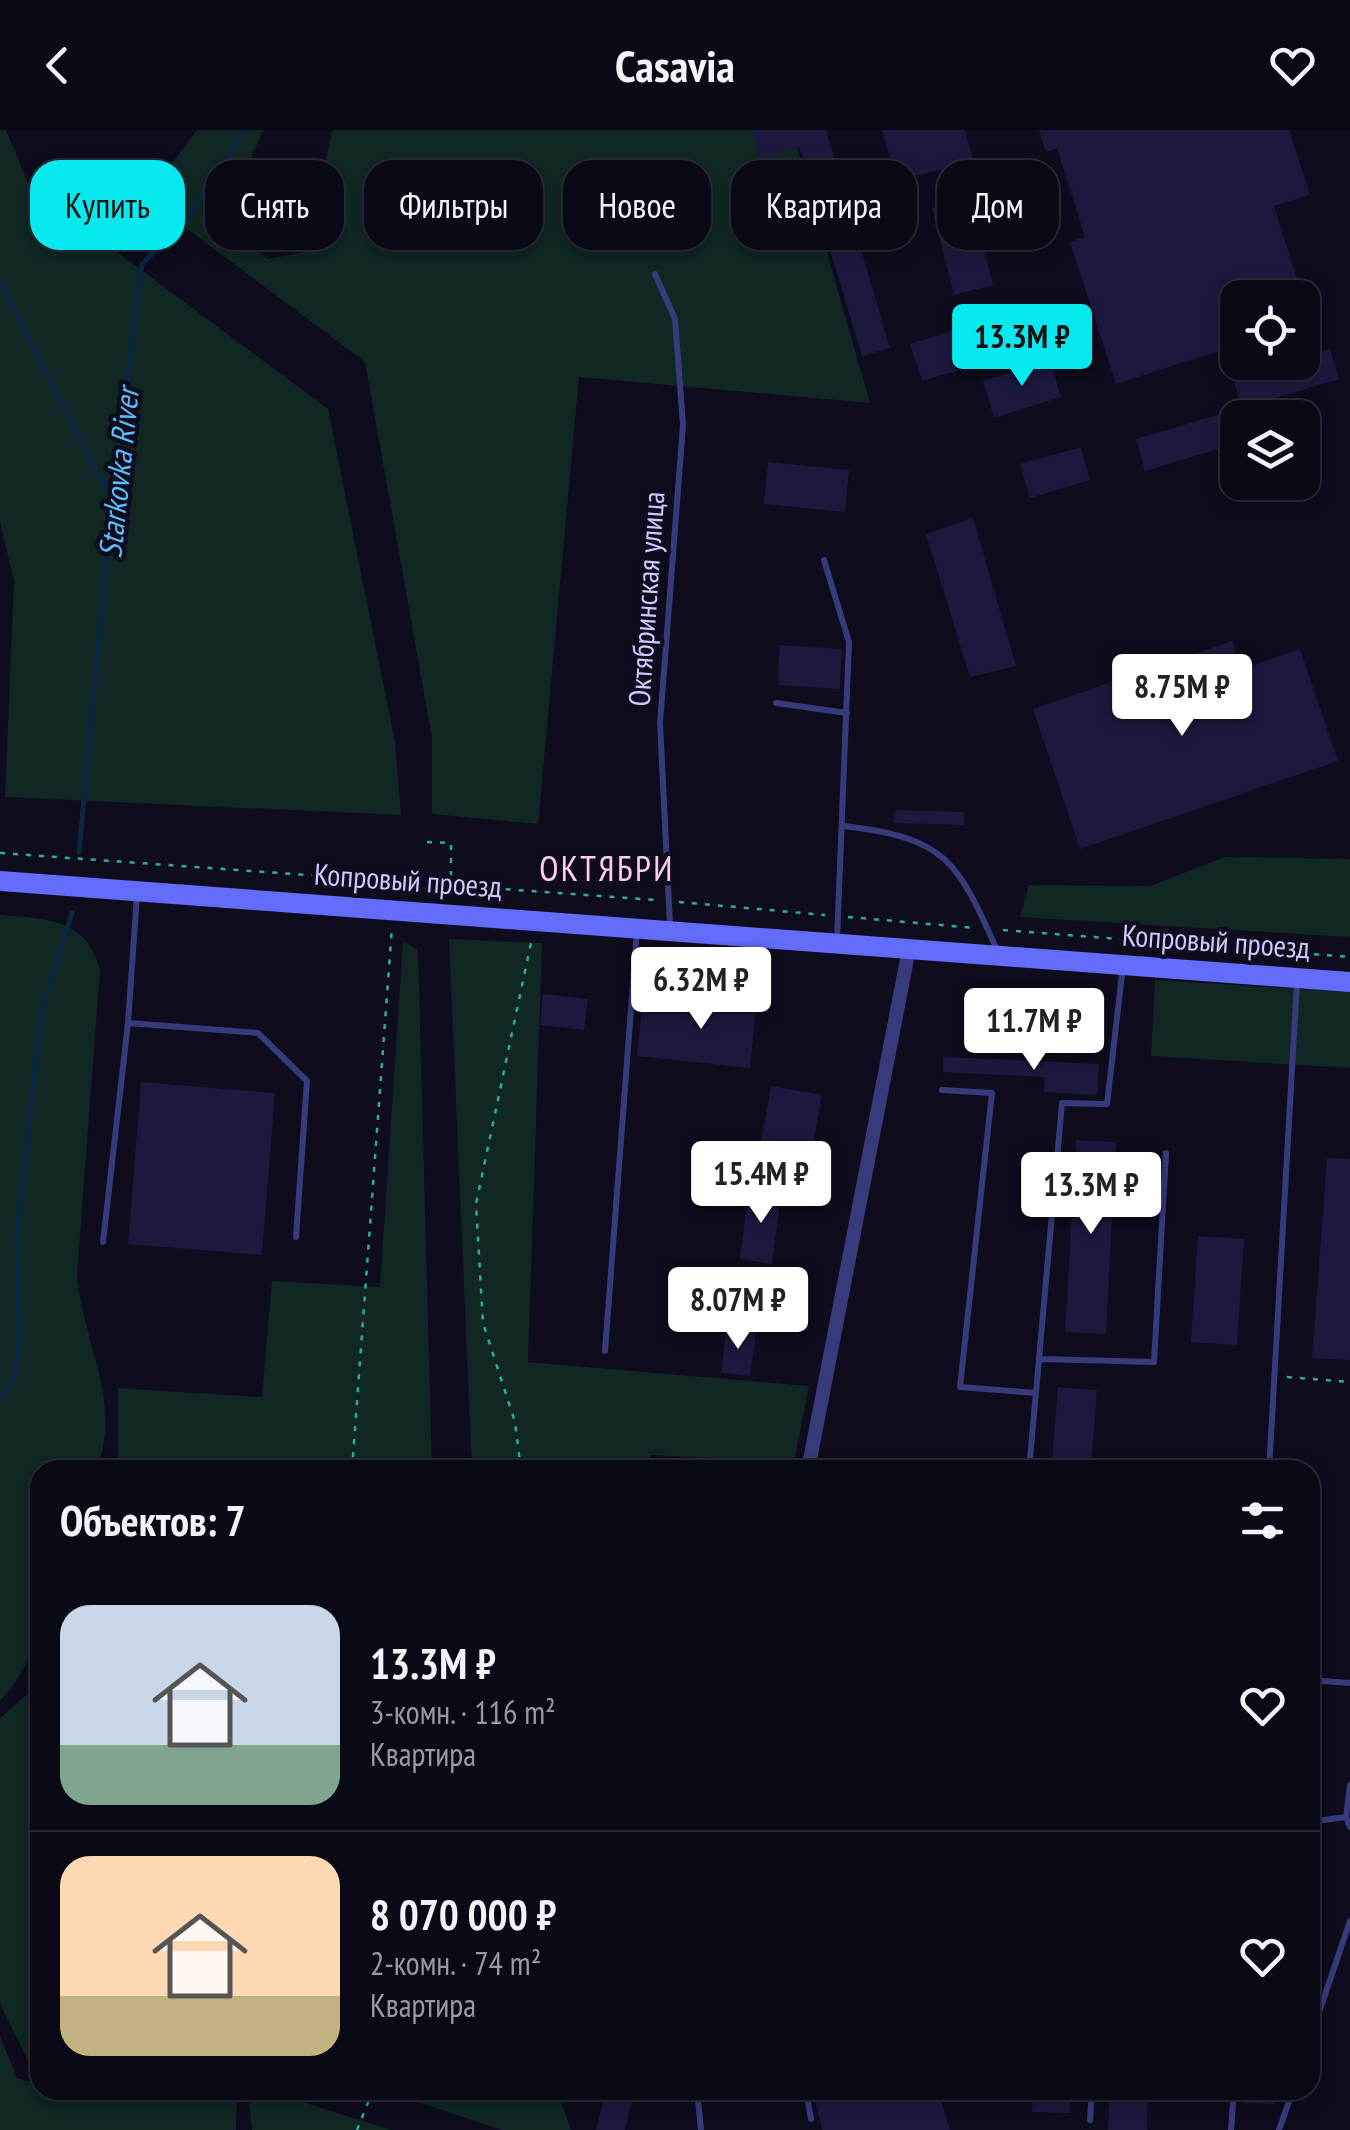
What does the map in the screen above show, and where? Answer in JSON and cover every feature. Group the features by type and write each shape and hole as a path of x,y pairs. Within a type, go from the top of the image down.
{"main road":[{"name":"Копровый проезд","path":"0,881 1350,982"}],"street":[{"path":"810,1460 909,949"}],"lane":[{"name":"Октябринская улица","path":"654,274 675,319 683,425 660,723 670,931"},
{"path":"824,560 849,642 837,944"},
{"path":"776,703 847,713"},
{"path":"844,826 904,833 930,846 972,894 1000,956"},
{"path":"102,1242 128,1023 137,892"},
{"path":"605,1351 637,929"},
{"path":"1030,1460 1062,1103 1108,1104 1123,965"},
{"path":"1270,1460 1297,978"},
{"path":"128,1023 258,1033 308,1081 296,1237"},
{"path":"942,1090 992,1094 960,1386 1036,1392"},
{"path":"1039,1359 1154,1362 1166,1153"},
{"path":"1320,1681 1350,1683"},
{"path":"1350,1786 1346,1817 1350,1828"},
{"path":"1320,1821 1346,1817"},
{"path":"1320,2010 1350,1921"},
{"path":"698,2100 701,2130"},
{"path":"808,2100 811,2119"},
{"path":"1090,2120 1091,2100"},
{"path":"1230,2130 1233,2100"},
{"path":"1279,2130 1290,2100"}],"path":[{"path":"427,842 452,843 451,886"},
{"path":"353,1460 393,911"},
{"path":"520,1460 515,1422 484,1323 476,1204 536,920"},
{"path":"1275,1376 1350,1382"},
{"path":"357,2130 369,2100"}],"green space":[{"path":"0,130 6,130 30,187 30,250 115,250 328,409 395,742 401,815 5,797 14,581 0,522"},
{"path":"197,130 263,130 250,160 205,160 205,242 185,227 185,160 174,160"},
{"path":"332,130 792,130 801,160 731,160 731,250 826,250 870,403 579,377 538,824 432,814 432,738 365,362 215,250 256,250 267,259 307,250 344,250 344,160 326,160"},
{"path":"1225,857 1350,859 1350,937 1020,917 1029,885 1150,886"},
{"path":"0,915 63,924 86,940 100,970 77,1275 106,1421 99,1460 30,1460 30,1653 19,1677 0,1701"},
{"path":"449,939 542,943 528,1362 809,1386 794,1460 651,1455 647,1460 472,1460"},
{"path":"403,941 418,950 432,1460 117,1460 118,1388 262,1397 272,1281 380,1287"},
{"path":"1155,980 1350,992 1350,1068 1151,1056"},
{"path":"30,1692 30,2064 0,2004 0,1718"},
{"path":"0,2036 17,2078 30,2082 30,2100 237,2100 236,2130 0,2130"},
{"path":"249,2100 296,2100 391,2130 252,2130"},
{"path":"413,2100 560,2100 571,2130 502,2130"}],"building":[{"path":"752,130 826,130 835,160 803,160 799,147 760,159"},
{"path":"882,130 965,130 973,160 937,160 937,170 917,176 917,160 890,160"},
{"path":"1039,130 1289,130 1310,195 1274,206 1297,280 1220,280 1220,351 1116,384 1070,242 1085,237 1057,148 1046,152"},
{"path":"830,250 861,250 890,348 862,356"},
{"path":"943,250 984,250 993,285 954,295"},
{"path":"967,326 979,364 922,381 910,344"},
{"path":"1330,349 1339,379 1269,400 1240,400 1234,380 1320,380 1320,352"},
{"path":"1050,361 1061,397 994,418 983,381"},
{"path":"1220,414 1220,448 1145,471 1136,439"},
{"path":"1081,447 1090,480 1030,498 1020,464"},
{"path":"768,462 849,470 845,512 764,504"},
{"path":"973,518 1016,666 970,677 926,534"},
{"path":"1232,641 1242,669 1300,649 1338,761 1080,849 1033,709"},
{"path":"779,645 842,649 840,689 778,685"},
{"path":"895,810 964,812 964,825 894,823"},
{"path":"702,993 757,999 750,1068 637,1056 642,1006 700,1012"},
{"path":"543,994 588,999 584,1030 540,1025"},
{"path":"943,1057 1099,1064 1097,1095 1044,1092 1045,1077 943,1072"},
{"path":"141,1082 275,1093 262,1255 128,1244"},
{"path":"771,1086 822,1095 810,1162 759,1153"},
{"path":"1076,1140 1116,1142 1106,1334 1065,1332"},
{"path":"1327,1158 1350,1159 1350,1360 1312,1358"},
{"path":"749,1189 781,1193 772,1264 740,1259"},
{"path":"1198,1236 1244,1239 1237,1345 1191,1342"},
{"path":"726,1328 756,1331 750,1376 721,1373"},
{"path":"1058,1387 1097,1390 1092,1460 1052,1460"},
{"path":"604,2100 632,2100 625,2130 596,2130"},
{"path":"815,2100 941,2100 950,2130 822,2130"},
{"path":"1033,2100 1071,2100 1070,2113 1032,2112"},
{"path":"1110,2100 1148,2100 1147,2130 1108,2130"},
{"path":"1243,2100 1275,2100 1275,2104"}],"waterway":[{"name":"Starkovka River","path":"79,852 112,501 142,264 183,224 245,130"},
{"path":"0,282 110,497"},
{"name":"Starkovka River","path":"0,1398 13,1383 19,1350 17,1233 42,1010 72,913"}],"district":[{"name":"ОКТЯБРИ","path":"607,869"}]}
